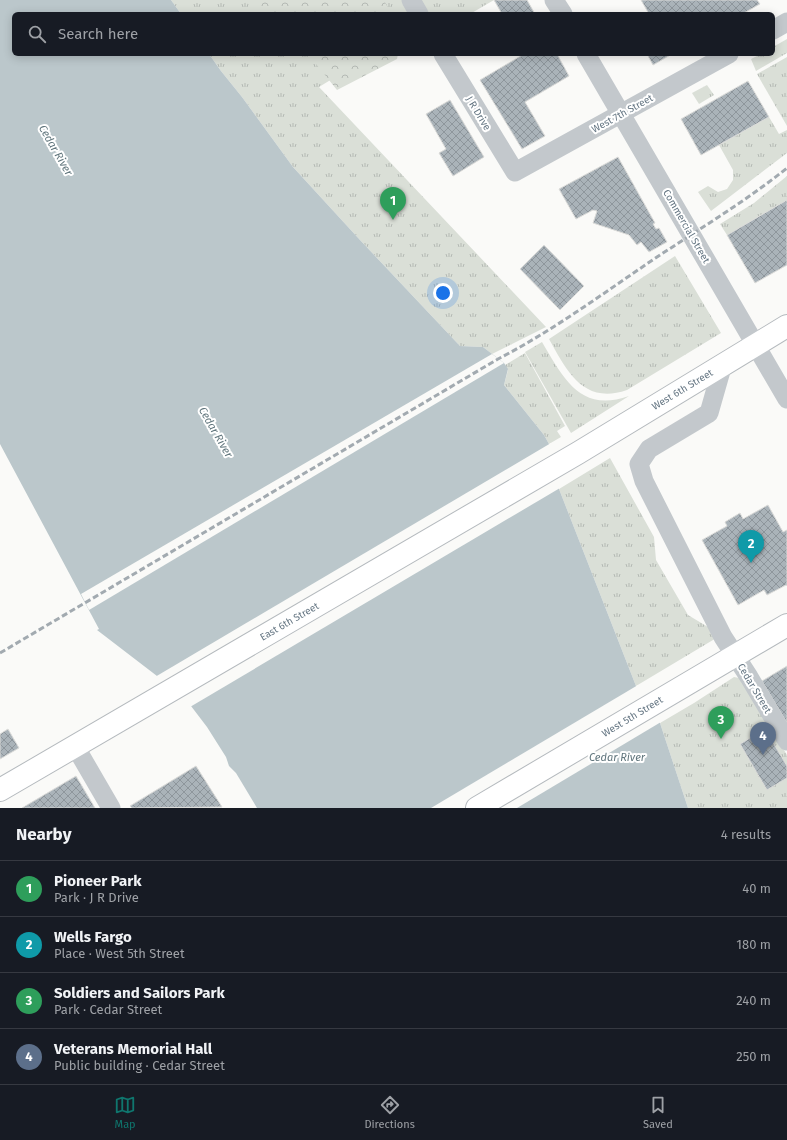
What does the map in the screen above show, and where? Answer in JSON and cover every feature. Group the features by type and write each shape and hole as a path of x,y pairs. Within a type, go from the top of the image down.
{"main road":[{"name":"West 6th Street","path":"578,453 787,326"},
{"name":"East 6th Street","path":"0,790 578,453"},
{"name":"West 5th Street","path":"477,808 787,625"}],"street":[{"path":"411,0 418,12"},
{"path":"554,0 561,12"},
{"path":"775,29 787,22"},
{"name":"J R Drive","path":"445,56 515,172"},
{"name":"Commercial Street","path":"587,56 787,399"},
{"name":"West 7th Street","path":"515,172 725,56"},
{"name":"Cedar Street","path":"723,364 709,413 649,449 639,464 644,481 723,637 787,741"},
{"path":"75,746 111,808"}],"green space":[{"path":"171,0 403,0 410,12 180,12"},
{"path":"242,0 384,0 390,12 262,12"},
{"path":"417,0 494,0 473,12 425,12"},
{"path":"787,39 787,53 756,71 751,59 757,56 775,56 775,46"},
{"path":"210,56 370,56 319,87 546,327 492,354 483,347 460,346 293,167"},
{"path":"310,56 398,56 397,59 337,90"},
{"path":"787,57 787,126 757,74"},
{"path":"707,85 714,95 699,104 692,93"},
{"path":"769,117 779,134 787,130 787,153 711,211 698,192 708,186 718,192 727,189 733,180 733,170 719,145"},
{"path":"787,176 787,200 727,235 720,224 754,203"},
{"path":"675,256 721,333 627,390 612,393 599,393 588,389 578,382 563,363 549,339"},
{"path":"542,342 566,380 575,389 586,396 598,400 612,400 629,396 571,433 525,352"},
{"path":"525,353 565,426 557,431 561,437 549,444 544,435 504,385 508,370 505,365"},
{"path":"610,458 654,537 656,560 688,615 713,630 718,637 636,686 559,489"},
{"path":"734,677 739,678 744,682 787,755 787,808 688,808 660,723"}],"water":[{"name":"Cedar River","path":"0,0 171,0 180,12 12,12 12,56 210,56 293,167 460,346 483,347 504,363 508,369 504,385 544,435 549,444 559,489 636,686 660,723 688,808 257,808 236,773 229,766 226,757 207,727 191,706 157,676 97,630 99,629 0,444"}],"pier":[{"path":"492,354 504,363 89,610 81,594"},
{"path":"551,443 560,488 190,707 155,677"},
{"path":"638,685 661,722 517,808 431,808"}],"building":[{"path":"494,0 527,0 534,12 501,12"},
{"path":"641,0 757,0 760,4 746,12 648,12"},
{"path":"521,56 558,56 569,76 525,102 545,136 522,149 480,80"},
{"path":"648,56 669,56 653,65"},
{"path":"748,81 769,117 701,155 681,119"},
{"path":"450,100 484,157 453,176 439,153 446,149 426,114"},
{"path":"618,157 655,223 653,224 656,229 659,228 667,242 649,252 641,242 637,245 629,235 593,223 597,211 593,210 576,219 559,189"},
{"path":"787,200 787,265 755,283 727,235"},
{"path":"544,245 584,286 560,310 520,269"},
{"path":"768,505 783,532 787,530 787,586 786,585 767,595 764,590 738,605 702,540 727,526 725,522 740,513 743,519"},
{"path":"787,666 787,723 762,681"},
{"path":"8,729 19,748 0,759 0,734"},
{"path":"765,729 787,766 787,778 767,790 740,744"},
{"path":"196,766 222,807 132,808 130,806"},
{"path":"76,776 95,808 22,808"}],"railway":[{"path":"0,653 539,336 739,203 787,168"}],"place":[{"name":"Pioneer Park","path":"393,220"},
{"name":"Wells Fargo","path":"751,563"},
{"name":"Soldiers and Sailors Park","path":"721,739"},
{"name":"Veterans Memorial Hall","path":"763,755"}]}
